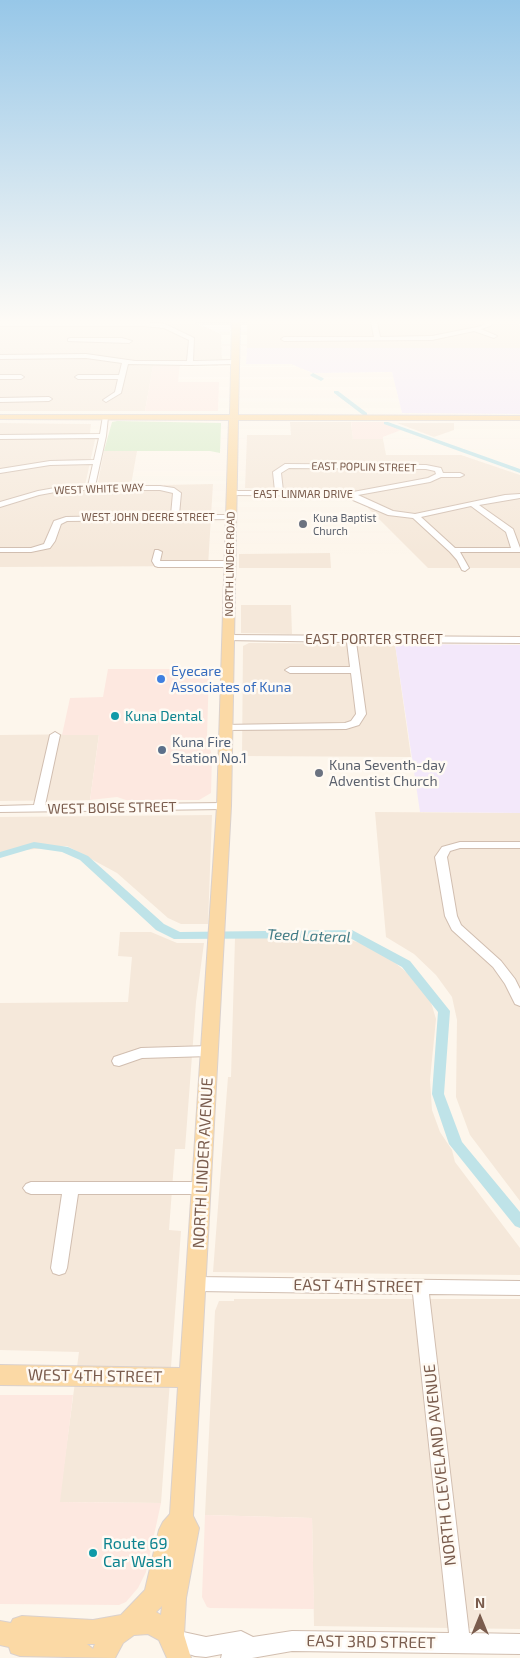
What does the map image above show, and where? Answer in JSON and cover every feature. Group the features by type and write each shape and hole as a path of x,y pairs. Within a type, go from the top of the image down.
{"main road":[{"name":"NORTH LINDER ROAD","path":"224,806 234,399"},
{"path":"0,417 520,418"},
{"name":"NORTH LINDER AVENUE","path":"175,1645 174,1598 187,1528 182,1519 224,806"},
{"name":"WEST 4TH STREET","path":"0,1375 191,1378"},
{"name":"NORTH LINDER AVENUE","path":"102,1658 110,1640 153,1598 160,1581 171,1530 182,1519"},
{"path":"84,1658 79,1653 61,1646 20,1644 8,1635 22,1628 94,1632 125,1627 140,1622 150,1622 160,1626 175,1645"}],"street":[{"path":"0,400 49,400"},
{"path":"91,488 103,436 105,417"},
{"path":"0,436 103,436"},
{"path":"0,471 50,463 97,462"},
{"name":"EAST POPLIN STREET","path":"279,494 277,472 284,467 426,467 438,470 440,475"},
{"name":"EAST LINMAR DRIVE","path":"232,494 352,494 430,480 440,475 460,475"},
{"name":"WEST WHITE WAY","path":"0,505 52,490 160,488 171,489 177,493 175,517"},
{"path":"352,494 356,498 391,513 415,516 505,497 520,496"},
{"path":"453,550 518,550 510,531 473,504"},
{"path":"415,516 453,550 461,559 465,568"},
{"name":"WEST JOHN DEERE STREET","path":"0,550 37,549 47,546 52,541 57,523 66,519 231,517"},
{"path":"158,552 156,561 158,564 230,564"},
{"name":"EAST PORTER STREET","path":"228,638 520,640"},
{"path":"226,727 346,726 354,723 359,719 360,714 351,639"},
{"path":"290,670 355,670"},
{"path":"39,809 55,735"},
{"name":"WEST BOISE STREET","path":"0,809 224,806"},
{"path":"520,845 460,845 446,849 442,857 451,916 456,926 497,964 510,982 520,1001"},
{"path":"119,1061 141,1053 210,1051"},
{"path":"32,1188 202,1188"},
{"path":"59,1268 71,1188"},
{"name":"EAST 4TH STREET","path":"196,1284 520,1288"},
{"name":"NORTH CLEVELAND AVENUE","path":"420,1287 460,1644"},
{"name":"EAST 3RD STREET","path":"175,1645 206,1647 240,1641 252,1648"},
{"name":"EAST 3RD STREET","path":"231,1658 252,1648 292,1641 520,1644"}],"shaded area":[{"path":"0,399 147,399 145,411 0,411"},
{"path":"147,399 218,399 218,411 145,411"},
{"path":"399,399 520,399 520,414 402,413"},
{"path":"290,422 351,422 353,439 383,439 386,455 461,455 520,475 520,568 428,568 368,508 366,498 350,491 245,488 247,435 291,435"},
{"path":"351,422 384,422 401,430 383,437 383,439 353,439"},
{"path":"0,423 91,424 90,433 95,440 84,490 163,490 164,485 213,484 208,566 0,567"},
{"path":"397,423 454,423 454,430 434,437"},
{"path":"104,451 137,451 131,485 103,485 98,482"},
{"path":"330,553 331,568 239,568 239,554"},
{"path":"241,605 291,605 292,634 241,633"},
{"path":"249,643 395,644 411,757 242,756 243,646"},
{"path":"395,644 520,645 520,813 420,812"},
{"path":"108,669 209,669 207,737 212,756 211,793 199,800 126,800 117,797 90,800 99,735 62,735 70,698 103,697"},
{"path":"99,734 90,800 0,801 0,735"},
{"path":"375,812 520,813 520,1201 470,1135 456,1097 457,1020 452,997 436,975 414,954 386,937"},
{"path":"212,815 208,924 181,924 168,918 117,873 67,846 0,854 0,817"},
{"path":"120,932 151,932 177,943 204,943 196,1002 185,1149 175,1149 169,1230 181,1231 161,1503 59,1502 79,1352 0,1350 0,1003 128,1002 132,957 118,956"},
{"path":"235,938 343,938 364,944 394,962 416,980 430,999 436,1019 430,1080 432,1110 440,1132 452,1150 455,1162 520,1248 520,1275 213,1272 228,1077 231,1077"},
{"path":"234,1299 520,1299 520,1629 314,1626 312,1518 205,1515 215,1311 219,1301 234,1301","holes":["422,1374 444,1456 429,1448"]},
{"path":"0,1395 73,1395 60,1502 161,1503 146,1572 138,1588 126,1602 119,1605 0,1604"},
{"path":"205,1515 312,1518 314,1609 207,1607 202,1597"}],"green space":[{"path":"112,422 221,423 220,453 210,451 104,451"}],"waterway":[{"path":"346,399 365,414"},
{"path":"386,423 520,471"},
{"name":"Teed Lateral","path":"0,855 34,845 64,849 84,858 160,927 178,936 352,934 406,964 444,1011 438,1094 456,1144 520,1222"}],"place":[{"name":"Kuna Baptist Church","path":"303,524"},
{"name":"Eyecare Associates of Kuna","path":"161,679"},
{"name":"Kuna Dental","path":"115,716"},
{"name":"Kuna Fire Station No.1","path":"162,750"},
{"name":"Kuna Seventh-day Adventist Church","path":"319,773"},
{"name":"Route 69 Car Wash","path":"93,1553"}]}
